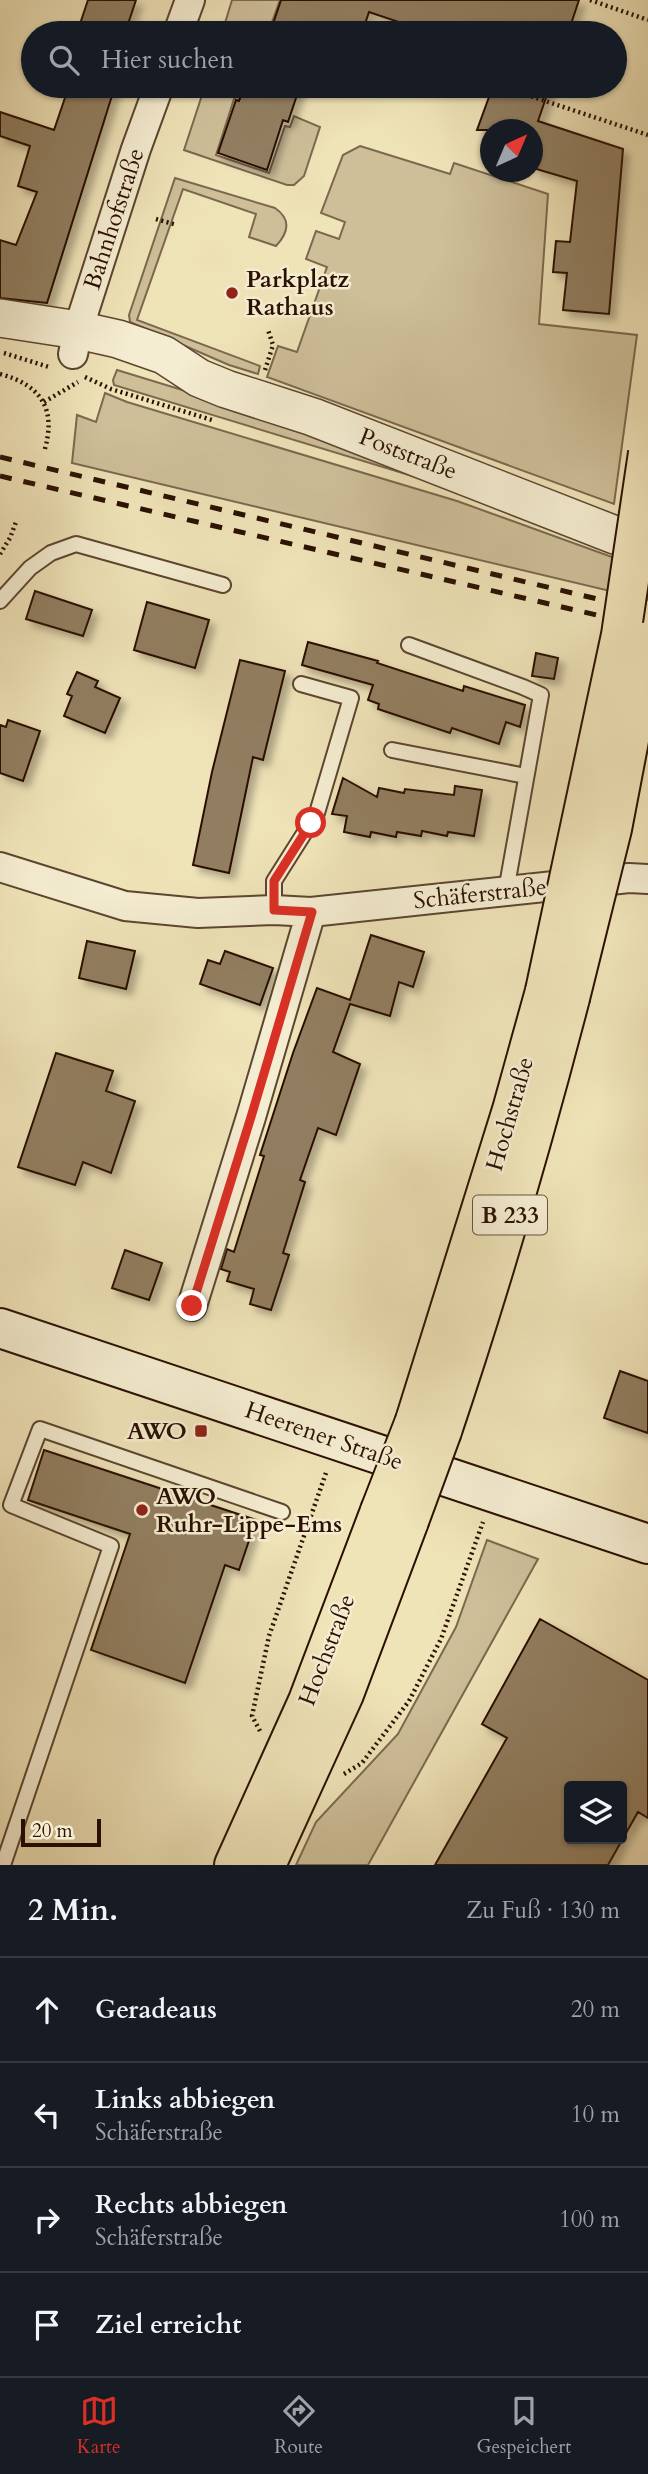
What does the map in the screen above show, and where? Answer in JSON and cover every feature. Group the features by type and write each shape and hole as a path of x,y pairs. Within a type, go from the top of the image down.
{"main road":[{"name":"Hochstraße","path":"557,994 621,635 648,453"},
{"name":"Hochstraße","path":"266,1865 344,1694 395,1516 428,1426 504,1135 557,994 612,829 648,641"},
{"name":"Heerener Straße","path":"0,1328 648,1544"},
{"name":"Hochstraße","path":"234,1865 395,1516"}],"street":[{"path":"182,21 190,0"},
{"name":"Bahnhofstraße","path":"74,361 136,149 155,98"},
{"name":"Poststraße","path":"0,318 74,361"},
{"name":"Poststraße","path":"0,339 74,361 111,361 157,375 199,377 313,417 615,535"},
{"name":"Schäferstraße","path":"0,867 125,906 198,913 274,910 312,912 629,878 648,879"},
{"path":"192,1306 312,912"}],"lane":[{"path":"0,601 30,568 51,553 76,544 223,585"},
{"path":"409,645 541,695 506,891"},
{"path":"274,910 274,881 317,813 351,698 301,684"},
{"path":"392,750 526,776"},
{"path":"3,1865 111,1546 11,1506 40,1429 282,1513"}],"path":[{"path":"590,0 648,20"},
{"path":"536,98 648,135"},
{"path":"156,219 177,225"},
{"path":"261,381 273,345 268,330"},
{"path":"0,351 74,361 111,389"},
{"path":"44,402 74,361"},
{"path":"0,373 15,377 33,387 44,402 50,419 50,434 44,452"},
{"path":"0,554 16,522"},
{"path":"269,1725 264,1738 252,1716 270,1636 337,1441"},
{"path":"344,1765 338,1777 362,1763 409,1701 441,1639 494,1493"}],"shaded area":[{"path":"232,0 280,0 272,21 226,21"},
{"path":"201,98 240,98 234,99 216,155 269,173 285,126 290,127 294,116 320,127 304,176 294,185 287,185 184,150"},
{"path":"360,146 450,174 454,163 480,172 480,182 512,182 548,194 539,324 637,335 614,504 267,377 278,346 297,352 327,267 306,259 316,231 339,239 345,222 321,213 343,155"},
{"path":"175,178 275,208 286,221 286,231 276,246 249,237 256,214 183,189 137,320 260,366 258,374 229,365 130,322 129,315"},
{"path":"117,370 310,429 465,492 114,385"},
{"path":"105,393 127,402 457,501 648,570 648,600 72,463 77,415 96,422"},
{"path":"487,1540 538,1559 368,1865 296,1865 316,1822 398,1734 456,1627"}],"building":[{"path":"88,0 136,0 129,21 81,21"},
{"path":"281,0 579,0 572,21 396,21 369,12 366,21 274,21"},
{"path":"65,98 111,98 47,303 0,298 0,240 16,245 37,192 18,186 30,146 0,136 0,112 54,130"},
{"path":"240,98 296,98 288,122 283,120 267,170 218,153 236,100 239,101"},
{"path":"489,98 546,98 539,119 481,119"},
{"path":"543,123 623,149 609,314 563,310 567,273 553,272 556,241 570,242 577,181 543,171"},
{"path":"35,591 92,610 83,636 26,619"},
{"path":"147,602 209,620 195,668 134,650"},
{"path":"308,642 378,661 377,663 463,691 464,686 525,705 520,727 506,722 499,744 452,728 450,733 378,709 379,704 368,700 373,685 302,665"},
{"path":"536,653 558,658 554,679 532,676"},
{"path":"240,660 285,671 263,760 253,757 229,873 193,865 212,772"},
{"path":"77,672 98,681 95,687 120,698 105,733 64,716 72,696 67,694"},
{"path":"8,720 40,731 23,781 0,773 0,725 6,727"},
{"path":"343,778 377,797 379,788 404,793 405,789 454,795 455,786 482,790 474,836 448,832 447,836 422,831 421,836 397,832 396,837 371,832 370,837 344,832 347,816 332,814"},
{"path":"371,935 424,952 413,987 399,982 390,1016 350,1004 333,1052 360,1064 336,1135 318,1128 300,1180 305,1182 283,1253 289,1255 271,1310 250,1304 254,1289 227,1281 230,1272 221,1269 227,1249 234,1252 264,1156 260,1155 317,988 350,1000"},
{"path":"87,941 135,951 126,989 79,978"},
{"path":"225,951 273,968 260,1005 200,984 208,960 220,964"},
{"path":"56,1053 113,1071 106,1091 135,1101 111,1173 83,1162 75,1185 18,1167"},
{"path":"125,1250 162,1263 149,1300 112,1288"},
{"path":"620,1371 648,1381 648,1433 604,1418"},
{"path":"44,1450 256,1520 239,1570 225,1565 185,1683 91,1650 130,1534 28,1500"},
{"path":"540,1619 648,1680 648,1818 638,1812 627,1831 627,1781 564,1781 564,1844 620,1844 608,1865 435,1865 507,1738 482,1724"}],"railway":[{"path":"0,457 648,611"},
{"path":"0,476 648,627"}],"place":[{"name":"Parkplatz Rathaus","path":"232,293"},
{"name":"AWO","path":"201,1431"},
{"name":"AWO Ruhr-Lippe-Ems","path":"142,1510"}],"route":[{"path":"192,1306 312,912 274,910 274,881 311,823"}]}
